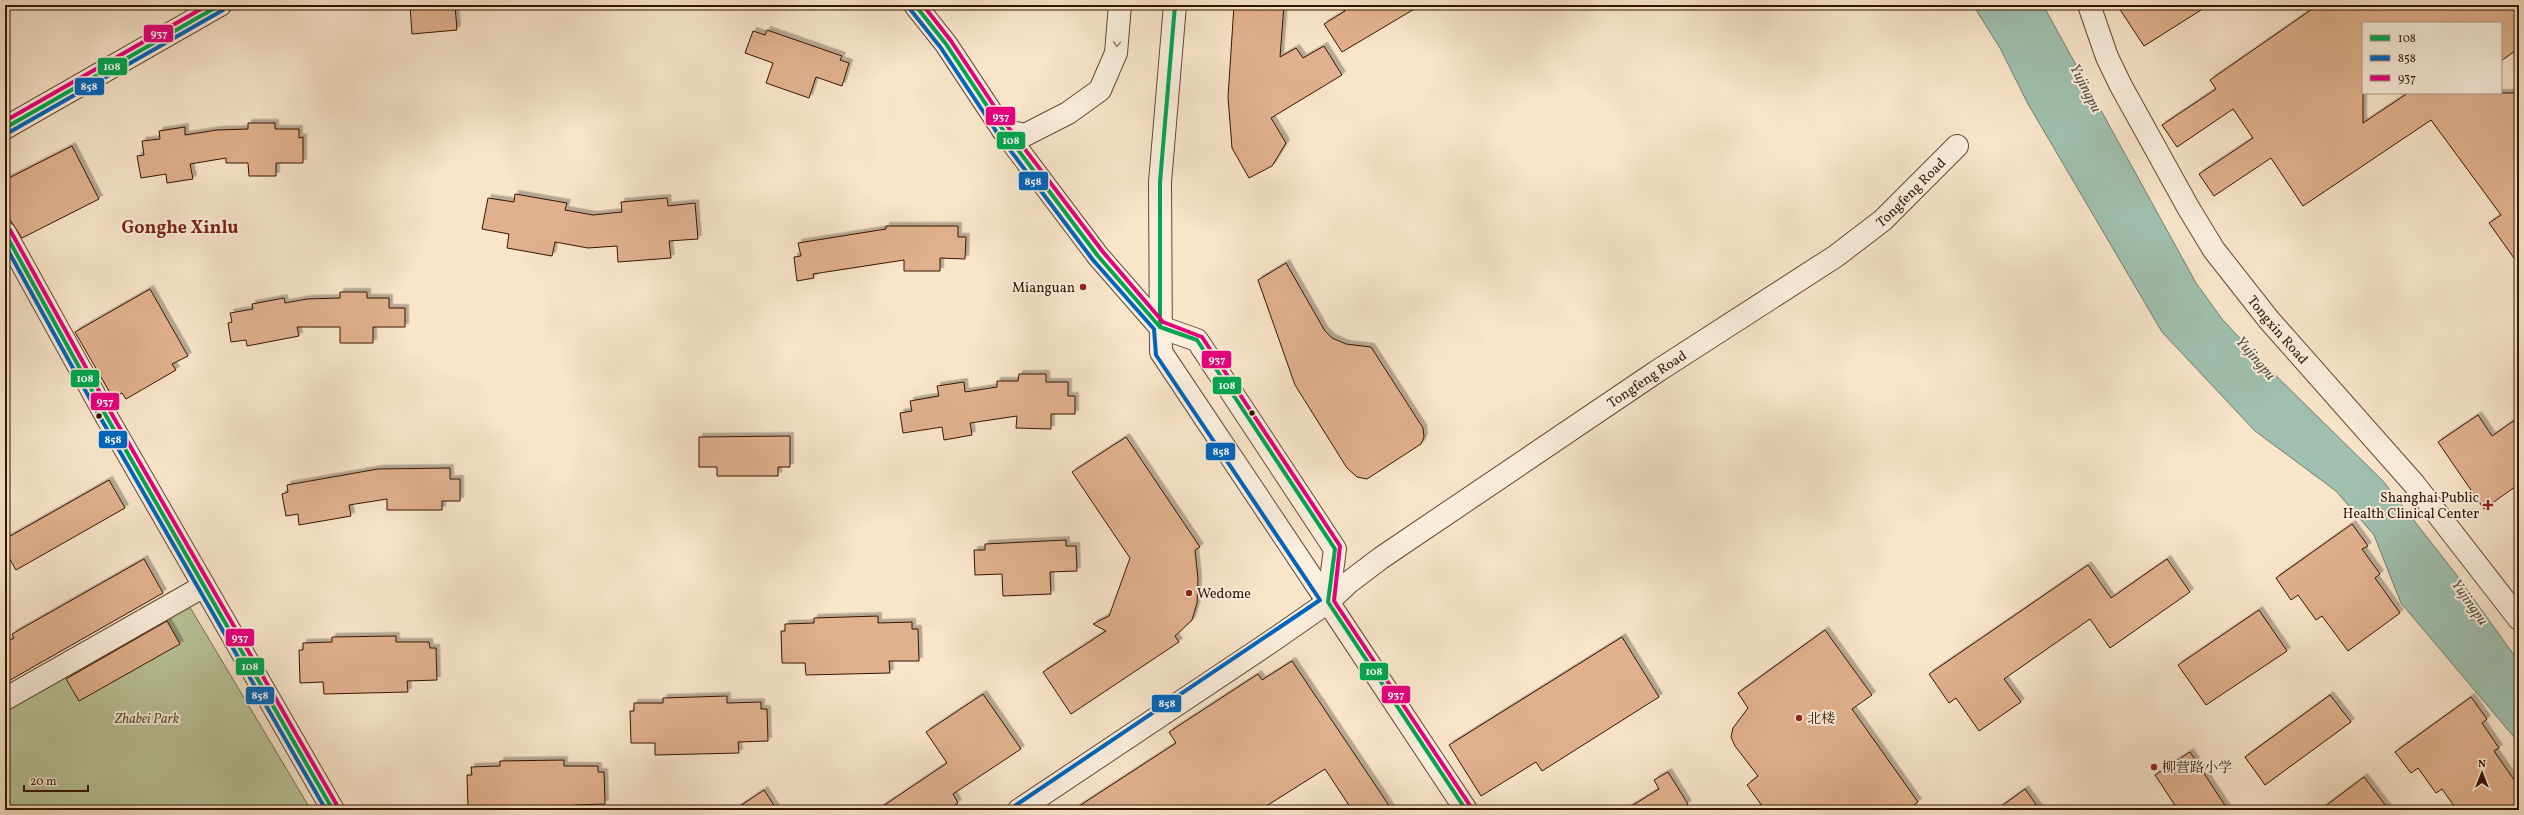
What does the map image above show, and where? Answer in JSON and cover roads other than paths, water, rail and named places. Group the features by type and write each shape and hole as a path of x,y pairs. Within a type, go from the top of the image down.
{"street":[{"path":"5,128 220,5"},
{"path":"915,5 946,44 1003,130 1098,256 1160,327 1197,340 1335,549 1328,602"},
{"path":"1003,130 1026,135 1068,113 1100,90 1116,53 1120,5"},
{"path":"1175,5 1160,182 1161,352 1466,810"},
{"name":"Tongxin Road","path":"2089,5 2107,57 2121,86 2189,210 2214,250 2269,320 2415,485 2519,619"},
{"name":"Tongfeng Road","path":"1019,810 1328,602 1348,583 1381,558 1656,372 1836,256 1883,220 1957,146"},
{"path":"5,233 105,414 333,810"},
{"path":"5,699 204,586"}],"water":[{"name":"Yujingpu","path":"1973,5 2043,5 2196,283 2222,319 2261,361 2383,481 2455,573 2519,662 2519,743 2401,603 2374,535 2336,491 2255,431 2162,332 2028,104 2000,48"}],"place":[{"name":"Mianguan","path":"1083,287"},
{"name":"Shanghai Public Health Clinical Center","path":"2488,505"},
{"name":"Wedome","path":"1189,593"},
{"name":"北楼","path":"1799,718"},
{"name":"柳营路小学","path":"2154,767"}],"district":[{"name":"Gonghe Xinlu","path":"180,227"}],"park label":[{"name":"Zhabei Park","path":"147,718"}]}
